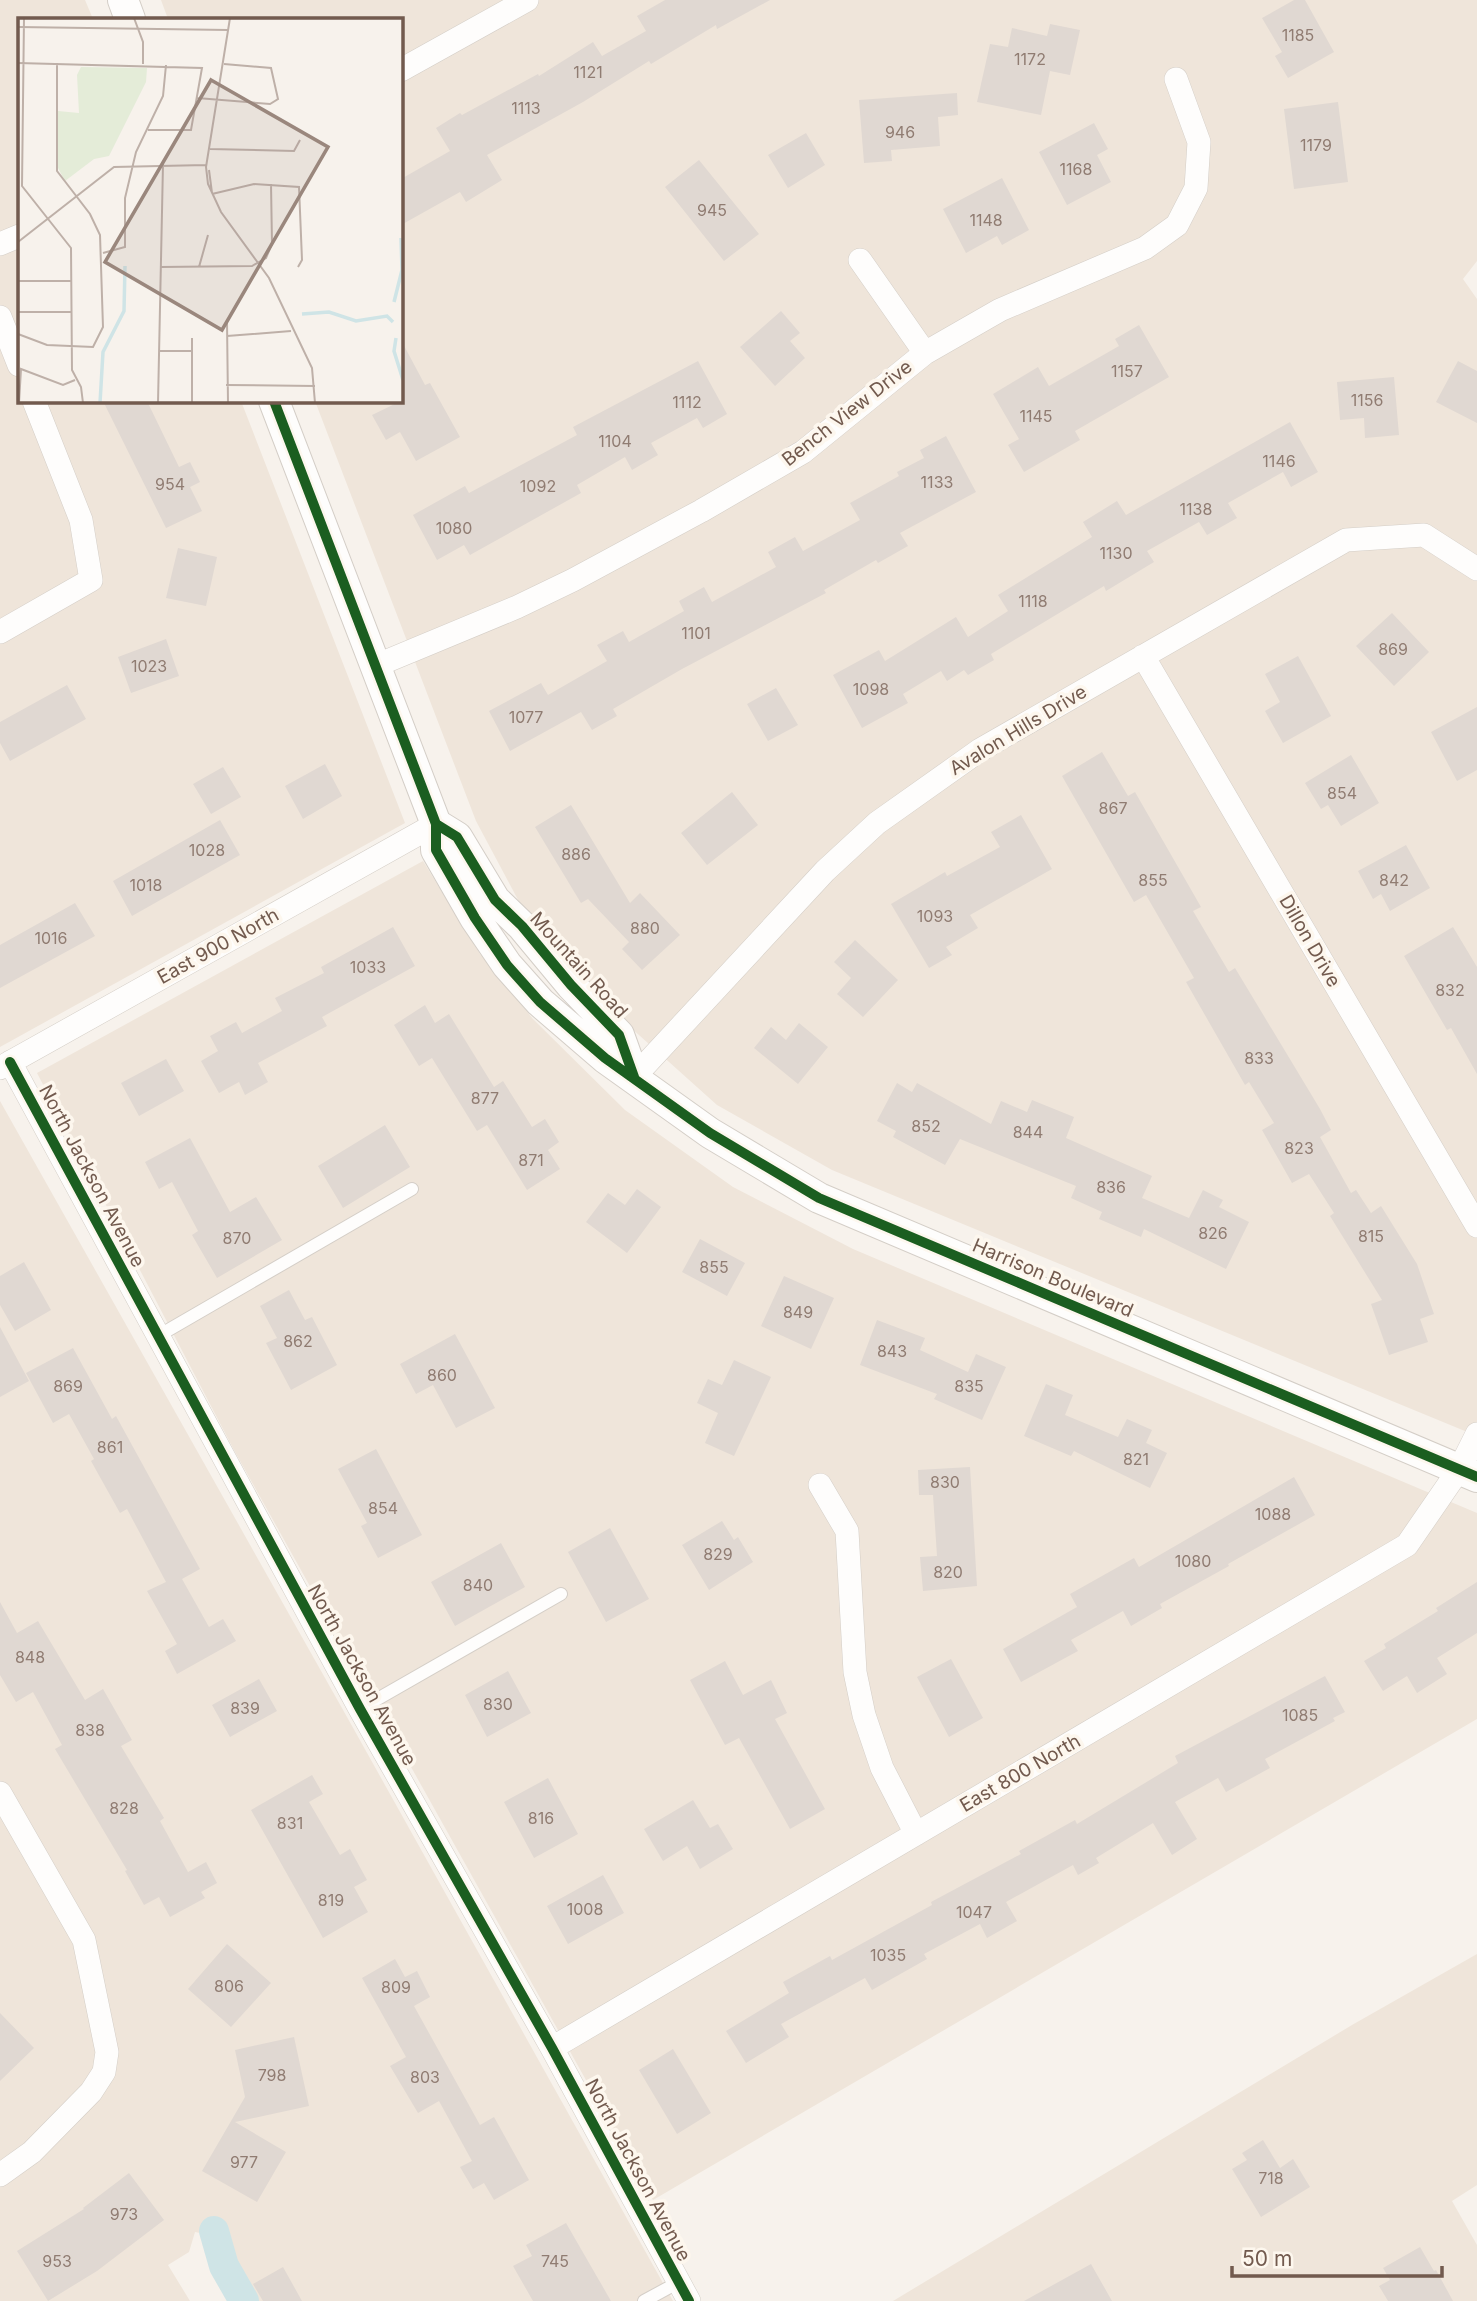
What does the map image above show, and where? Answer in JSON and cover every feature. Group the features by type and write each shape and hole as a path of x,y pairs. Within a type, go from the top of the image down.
{"street":[{"path":"123,0 130,18"},
{"path":"402,69 527,0"},
{"name":"Bench View Drive","path":"375,666 517,607 701,511 803,452 925,353 1000,310 1145,248 1177,225 1196,188 1199,142 1175,79"},
{"path":"0,244 18,236"},
{"path":"860,260 925,353"},
{"path":"0,317 18,362"},
{"path":"0,632 91,580 81,520 34,402"},
{"path":"274,402 436,824"},
{"name":"Avalon Hills Drive","path":"634,1077 825,871 877,822 980,750 1346,540 1424,535 1477,569"},
{"name":"Dillon Drive","path":"1143,656 1477,1226"},
{"name":"Mountain Road","path":"436,824 457,836 495,900 522,926 571,985 619,1035 634,1077"},
{"name":"East 900 North","path":"5,1065 436,824"},
{"name":"North Jackson Avenue","path":"5,1065 158,1336 360,1709 552,2048 684,2291"},
{"name":"Harrison Boulevard","path":"634,1077 710,1133 819,1198 1468,1473"},
{"name":"East 800 North","path":"552,2048 1407,1545 1468,1473 1477,1434"},
{"path":"820,1485 847,1531 855,1672 864,1715 883,1768 916,1834"},
{"path":"0,1793 84,1940 107,2052 104,2072 91,2092 32,2152 0,2175"}],"lane":[{"path":"158,1336 412,1189"},
{"path":"360,1709 561,1594"},
{"path":"644,2301 684,2291"}],"shaded area":[{"path":"0,0 85,0 93,18 18,18 18,402 241,402 405,823 0,1047"},
{"path":"161,0 1477,0 1477,261 1463,279 1477,299 1477,1436 832,1170 717,1105 620,1018 524,911 476,821 315,402 402,402 402,18 168,18"},
{"path":"423,861 480,954 533,1019 625,1110 733,1187 853,1249 1477,1513 1477,1719 653,2200 235,1452 37,1073"},
{"path":"0,1101 673,2301 253,2301 234,2268 231,2239 195,2232 189,2252 168,2265 190,2301 0,2301"},
{"path":"1477,1954 1477,2185 1452,2201 1477,2245 1477,2301 893,2301 1352,2025"}],"building":[{"path":"665,0 770,0 717,29 716,25 651,64 649,61 583,102 487,155 502,180 466,202 460,192 402,224 402,178 450,151 436,128 460,113 462,115 538,74 539,76 593,42 602,56 646,31 637,16"},
{"path":"1294,0 1305,0 1334,52 1288,78 1275,56 1282,52 1262,18"},
{"path":"1050,24 1080,30 1070,75 1050,71 1041,115 977,102 990,44 1008,47 1012,28 1047,36"},
{"path":"957,93 958,115 938,117 940,146 891,150 892,161 864,163 859,100"},
{"path":"1338,102 1348,182 1294,189 1284,109"},
{"path":"1094,123 1108,149 1097,155 1111,182 1067,205 1039,152"},
{"path":"806,133 825,165 788,188 768,155"},
{"path":"699,160 759,234 724,261 665,187"},
{"path":"1002,178 1029,230 1002,245 997,236 966,253 943,209"},
{"path":"781,311 800,333 790,341 805,358 775,386 740,347"},
{"path":"1139,325 1169,377 1075,431 1080,440 1024,472 1008,445 1019,439 993,394 1038,367 1049,386 1119,346 1115,339"},
{"path":"402,342 425,385 430,383 460,437 416,461 400,432 386,440 372,415 402,402"},
{"path":"698,361 727,414 703,428 697,418 651,443 658,455 632,470 625,457 577,485 581,493 470,555 464,545 437,560 413,515 465,486 469,493 577,435 573,427"},
{"path":"1458,361 1477,371 1477,423 1436,402"},
{"path":"1394,377 1399,435 1365,438 1364,418 1340,420 1337,382"},
{"path":"103,402 147,402 179,467 190,462 200,482 190,487 202,511 166,528"},
{"path":"1290,422 1318,472 1291,487 1283,472 1228,503 1237,518 1207,535 1199,522 1147,551 1154,562 1106,591 1104,586 991,654 994,660 968,675 964,670 947,681 941,671 903,694 908,703 862,728 833,675 879,650 885,661 956,617 968,637 1008,611 998,595 1092,537 1083,522 1117,501 1126,515"},
{"path":"946,436 976,492 900,533 908,546 878,563 876,560 824,590 826,593 682,669 613,709 617,716 592,730 581,712 510,751 489,711 541,683 548,695 607,661 597,645 623,631 629,642 684,611 679,601 704,587 712,602 776,567 768,552 795,537 803,551 860,520 850,503 899,476 897,472 924,458 920,450"},
{"path":"178,548 217,557 206,606 166,598"},
{"path":"1392,613 1429,652 1394,686 1356,646"},
{"path":"166,639 179,676 131,693 118,657"},
{"path":"1298,656 1331,716 1283,743 1265,711 1280,702 1265,674"},
{"path":"67,685 86,719 10,761 0,743 0,722"},
{"path":"776,688 798,725 768,741 747,704"},
{"path":"1477,707 1477,770 1457,781 1431,732"},
{"path":"1102,752 1128,796 1135,792 1201,907 1193,911 1229,972 1235,968 1320,1109 1331,1130 1320,1137 1351,1193 1356,1190 1371,1213 1381,1206 1417,1264 1434,1314 1420,1319 1428,1342 1389,1355 1371,1304 1382,1300 1330,1216 1334,1213 1309,1174 1292,1183 1262,1130 1274,1123 1249,1082 1245,1085 1186,982 1194,978 1146,895 1134,902 1062,776"},
{"path":"1351,755 1379,803 1341,826 1328,805 1321,809 1305,783"},
{"path":"325,764 342,796 303,819 285,786"},
{"path":"223,767 241,797 211,814 193,784"},
{"path":"732,792 758,825 707,865 681,833"},
{"path":"571,805 630,903 640,893 680,935 642,970 622,949 629,942 588,899 581,903 535,827"},
{"path":"1021,815 1052,869 970,915 978,928 946,947 952,955 929,968 891,904 945,872 947,876 1000,847 991,832"},
{"path":"220,820 240,855 132,916 113,881"},
{"path":"1406,845 1430,888 1390,911 1381,894 1373,899 1358,871"},
{"path":"75,903 95,936 0,988 0,945"},
{"path":"393,927 415,966 322,1017 327,1026 258,1063 268,1082 245,1095 239,1082 219,1093 201,1061 218,1051 210,1036 236,1022 242,1033 282,1011 275,998 324,973 321,967"},
{"path":"1453,927 1477,967 1477,1074 1451,1028 1447,1030 1404,956"},
{"path":"855,940 898,980 863,1017 837,994 851,978 834,962"},
{"path":"425,1005 435,1023 449,1014 494,1087 503,1081 532,1127 545,1119 559,1142 548,1150 560,1169 527,1190 487,1125 477,1131 432,1058 419,1066 394,1025"},
{"path":"799,1023 828,1047 798,1084 754,1048 771,1027 786,1040"},
{"path":"166,1059 184,1091 139,1116 121,1083"},
{"path":"897,1083 912,1092 917,1083 991,1124 1001,1101 1027,1112 1032,1100 1074,1117 1066,1138 1152,1176 1142,1198 1189,1218 1203,1190 1223,1200 1219,1207 1249,1222 1226,1269 1144,1229 1141,1237 1099,1219 1102,1212 1071,1198 1076,1186 960,1139 945,1165 893,1137 896,1131 877,1121"},
{"path":"385,1125 410,1167 343,1208 318,1166"},
{"path":"190,1138 230,1212 256,1197 282,1240 217,1278 192,1235 198,1231 172,1182 159,1189 145,1162"},
{"path":"637,1189 661,1207 627,1253 586,1222 608,1193 625,1205"},
{"path":"700,1239 745,1263 727,1296 682,1272"},
{"path":"24,1262 51,1310 15,1331 0,1305 0,1276"},
{"path":"784,1276 834,1298 811,1349 761,1326"},
{"path":"289,1290 305,1320 312,1317 337,1365 291,1390 266,1343 277,1338 260,1306"},
{"path":"877,1320 925,1338 920,1350 968,1372 976,1354 1006,1367 982,1420 934,1399 937,1394 860,1365"},
{"path":"0,1327 29,1381 0,1397"},
{"path":"455,1334 495,1408 456,1428 433,1385 416,1394 400,1364"},
{"path":"73,1348 112,1419 116,1416 200,1569 182,1579 209,1627 223,1619 236,1641 177,1674 165,1651 177,1644 147,1591 166,1582 127,1509 120,1513 69,1414 53,1423 26,1373"},
{"path":"734,1360 771,1377 734,1456 705,1443 718,1413 697,1403 708,1379 722,1385"},
{"path":"1046,1384 1073,1395 1065,1415 1118,1437 1127,1419 1152,1430 1146,1443 1167,1453 1150,1488 1074,1451 1071,1456 1024,1436"},
{"path":"376,1449 422,1535 378,1558 361,1526 367,1523 338,1469"},
{"path":"970,1467 977,1586 923,1591 920,1557 937,1556 933,1495 919,1495 918,1470"},
{"path":"1294,1477 1315,1515 1160,1604 1162,1608 1131,1626 1123,1611 1071,1640 1078,1651 1021,1682 1003,1649 1077,1607 1070,1594 1134,1558 1139,1567"},
{"path":"722,1521 734,1540 738,1537 753,1562 709,1590 682,1545"},
{"path":"610,1528 649,1599 606,1622 568,1552"},
{"path":"501,1543 525,1587 455,1626 431,1582"},
{"path":"1477,1582 1477,1633 1437,1658 1447,1674 1417,1693 1407,1676 1383,1691 1364,1661 1386,1648 1384,1644 1438,1611 1436,1608"},
{"path":"0,1602 17,1633 38,1621 85,1700 103,1689 132,1740 121,1746 164,1818 160,1821 188,1872 206,1862 217,1883 201,1892 205,1898 170,1917 159,1897 144,1905 125,1871 127,1870 55,1749 62,1745 33,1692 16,1702 0,1675"},
{"path":"951,1659 983,1718 949,1737 917,1677"},
{"path":"725,1661 743,1695 771,1680 787,1713 775,1719 825,1809 790,1829 739,1738 725,1745 690,1680"},
{"path":"508,1671 531,1713 487,1737 465,1695"},
{"path":"1325,1676 1345,1712 1333,1718 1335,1721 1265,1759 1270,1768 1226,1792 1218,1778 1175,1802 1197,1839 1172,1855 1153,1823 1096,1858 1099,1863 1078,1875 1073,1865 1006,1902 1017,1921 987,1938 980,1924 924,1954 927,1959 872,1990 865,1978 781,2024 789,2037 746,2063 726,2031 789,1993 783,1982 830,1956 832,1960 932,1905 931,1902 1021,1854 1019,1851 1075,1820 1077,1824 1178,1763 1175,1756"},
{"path":"259,1679 277,1711 230,1737 212,1705"},
{"path":"312,1775 323,1794 309,1802 340,1855 350,1849 367,1880 354,1887 368,1912 323,1938 251,1810"},
{"path":"548,1778 578,1834 534,1858 504,1802"},
{"path":"693,1800 710,1828 718,1824 733,1849 700,1869 687,1846 663,1861 644,1829"},
{"path":"603,1875 624,1913 568,1944 547,1906"},
{"path":"227,1944 271,1983 231,2027 188,1989"},
{"path":"395,1959 405,1977 417,1971 430,1997 414,2006 480,2125 494,2117 529,2180 494,2200 484,2183 473,2189 460,2167 472,2161 439,2101 418,2113 390,2066 406,2057 362,1978"},
{"path":"0,2013 34,2048 0,2081"},
{"path":"294,2037 309,2106 235,2122 286,2152 257,2202 202,2171 245,2097 235,2050"},
{"path":"673,2049 711,2113 677,2134 639,2070"},
{"path":"1263,2140 1280,2168 1293,2159 1310,2187 1261,2217 1232,2169 1247,2160 1242,2153"},
{"path":"129,2173 164,2220 97,2271 48,2301 17,2251 84,2209"},
{"path":"566,2223 611,2301 533,2301 513,2266 532,2256 526,2245"},
{"path":"1420,2247 1453,2301 1388,2301 1379,2286 1390,2280 1383,2268"},
{"path":"1091,2264 1112,2301 1024,2301"},
{"path":"283,2267 302,2301 263,2301 253,2284"}],"waterway":[{"path":"214,2231 224,2266 244,2301"}],"cycle path":[{"path":"274,402 436,824 436,850 475,918 507,965 540,1002 605,1058 710,1133 819,1198 1477,1477"},
{"path":"436,824 457,837 495,900 522,926 571,985 619,1035 634,1077"},
{"path":"10,1062 360,1709 552,2048 689,2301"}]}
